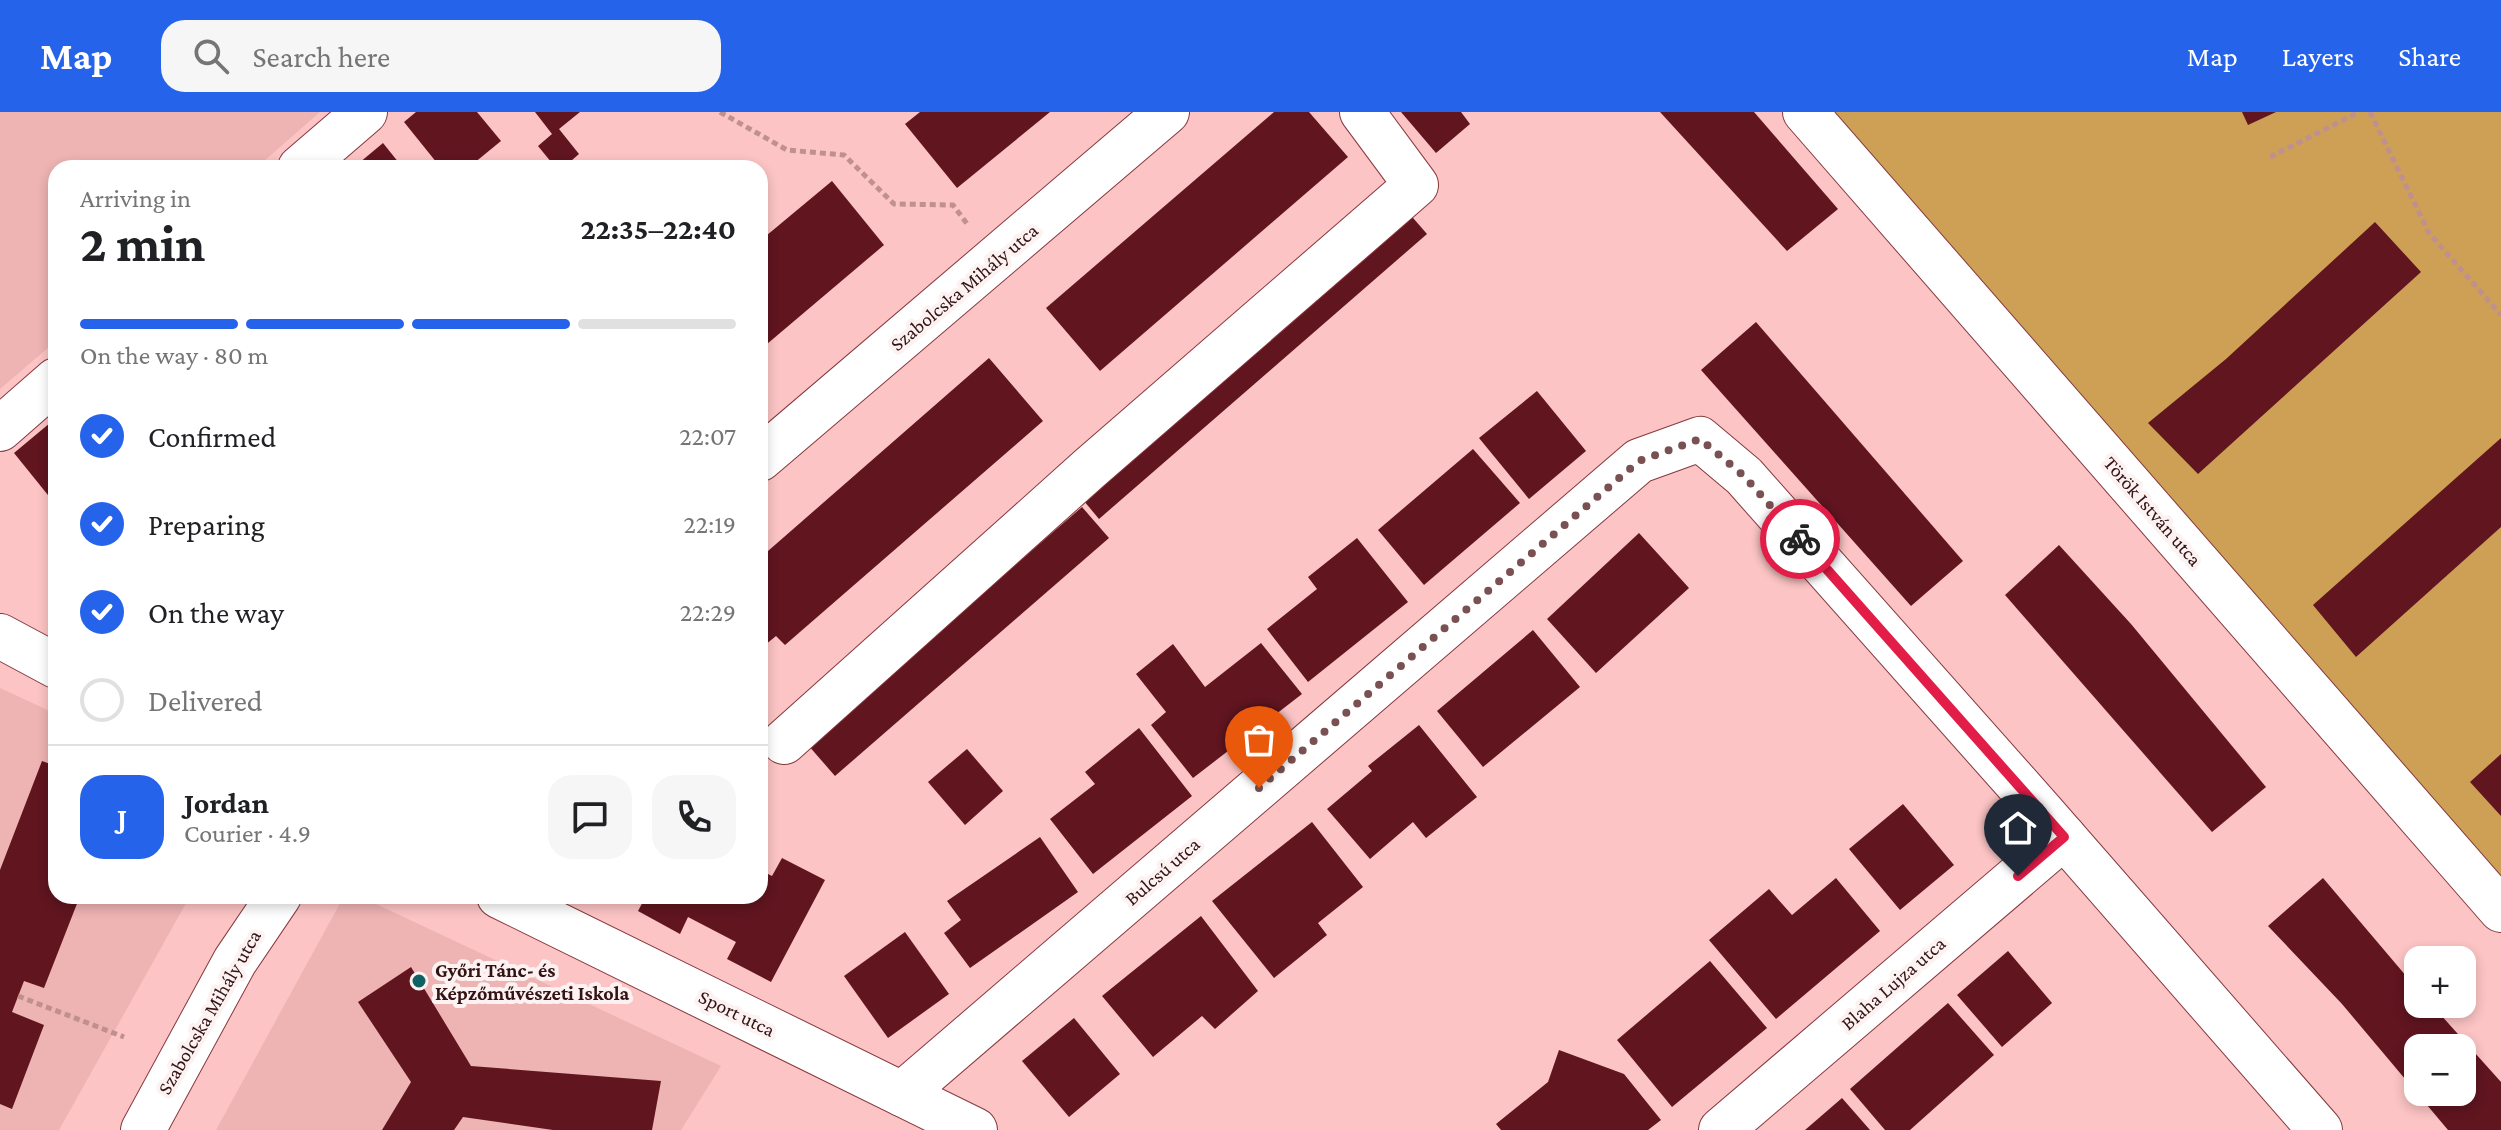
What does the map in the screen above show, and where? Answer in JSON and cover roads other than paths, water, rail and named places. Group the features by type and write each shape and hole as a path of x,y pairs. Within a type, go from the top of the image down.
{"street":[{"path":"309,160 365,112"},
{"name":"Szabolcska Mihály utca","path":"768,452 1167,112"},
{"path":"784,742 1090,468 1416,185 1362,112"},
{"name":"Török István utca","path":"1805,112 2501,910"},
{"path":"0,429 48,387"},
{"name":"Bulcsú utca","path":"902,1094 1639,461 1700,439 1744,476 2064,837"},
{"path":"0,636 48,662"},
{"path":"2064,837 2320,1130"},
{"name":"Blaha Lujza utca","path":"1721,1130 2064,837"},
{"name":"Szabolcska Mihály utca","path":"143,1130 235,961 274,904"},
{"name":"Sport utca","path":"515,904 975,1130"}],"place":[{"name":"Győri Tánc- és Képzőművészeti Iskola","path":"419,981"}]}
